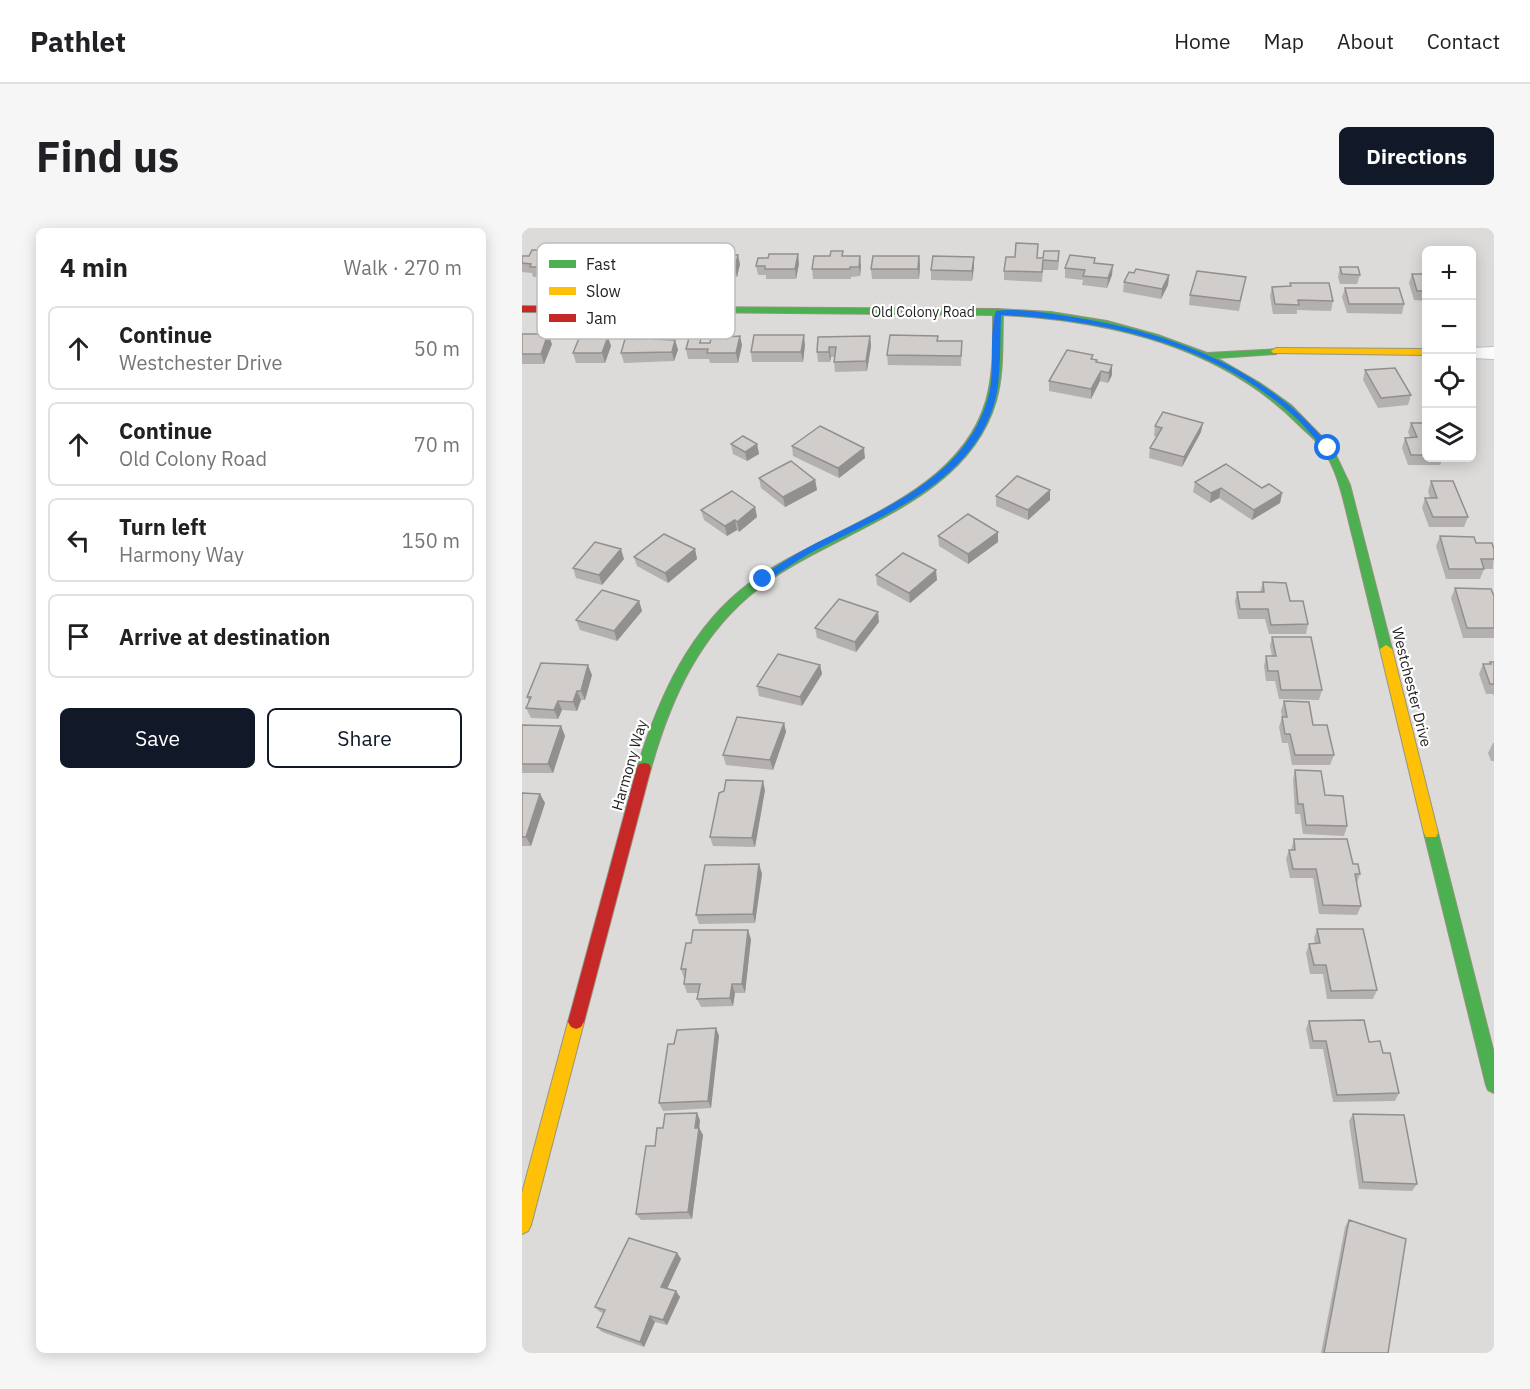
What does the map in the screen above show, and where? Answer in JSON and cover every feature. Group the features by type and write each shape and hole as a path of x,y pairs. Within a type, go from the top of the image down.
{"street":[{"name":"Old Colony Road","path":"522,309 537,309"},
{"name":"Old Colony Road","path":"735,310 998,312 1051,315 1104,323 1155,337 1206,356 1261,351 1422,352"},
{"name":"Harmony Way","path":"522,1225 654,730 682,665 720,617 763,579 807,551 905,502 938,478 964,451 982,423 993,396 998,312"},
{"path":"1476,352 1494,353"},
{"name":"Westchester Drive","path":"1206,356 1257,384 1297,415 1328,448 1344,485 1494,1085"}],"shaded area":[{"path":"522,228 1494,228 1494,1353 522,1353"}],"building":[{"path":"1016,243 1038,244 1037,258 1043,258 1044,251 1059,251 1058,261 1043,260 1042,272 1004,271 1006,257 1015,257"},
{"path":"532,250 537,250 537,267 530,267 531,264 522,263 522,256 529,256"},
{"path":"831,251 843,251 842,256 860,256 859,267 812,269 814,256 830,256"},
{"path":"769,254 798,254 795,269 765,269 765,266 756,266 758,258 768,258"},
{"path":"1070,255 1095,258 1094,263 1113,265 1108,278 1083,276 1085,270 1065,268"},
{"path":"873,256 919,256 918,269 871,269"},
{"path":"933,256 974,257 972,271 931,270"},
{"path":"1340,267 1358,267 1360,275 1342,274"},
{"path":"1136,269 1169,275 1162,289 1124,282 1129,272 1134,273"},
{"path":"1197,271 1246,277 1240,301 1190,295"},
{"path":"1412,274 1422,274 1422,291 1417,291"},
{"path":"1290,283 1329,283 1333,301 1298,300 1299,305 1275,304 1272,287 1291,286"},
{"path":"1345,288 1399,288 1404,304 1349,304"},
{"path":"522,334 537,334 537,339 546,339 541,354 522,354"},
{"path":"754,335 804,335 801,352 751,352"},
{"path":"890,335 938,336 937,341 962,341 961,356 887,355"},
{"path":"735,336 740,336 736,353 707,353 708,349 686,349 689,339 701,339 700,343 710,343 711,339 735,339"},
{"path":"870,336 866,361 834,362 836,347 829,347 829,352 817,352 818,337"},
{"path":"579,339 607,339 602,353 573,353"},
{"path":"625,339 675,340 672,352 621,353"},
{"path":"1067,350 1093,355 1091,359 1097,360 1096,362 1112,365 1109,373 1101,371 1091,389 1049,381"},
{"path":"1395,368 1411,395 1381,398 1365,370"},
{"path":"1163,412 1203,423 1184,457 1150,448 1162,428 1155,426"},
{"path":"1411,423 1422,423 1422,455 1411,455 1405,438 1417,437"},
{"path":"820,426 864,448 838,468 792,446"},
{"path":"743,436 757,444 745,452 731,444"},
{"path":"791,461 815,480 783,497 759,478"},
{"path":"1226,464 1262,488 1269,484 1282,493 1254,510 1221,488 1211,493 1195,482"},
{"path":"1017,476 1050,490 1028,510 996,496"},
{"path":"1431,481 1453,481 1468,517 1433,517 1425,498 1437,498"},
{"path":"732,491 755,507 737,522 735,520 725,526 701,510"},
{"path":"968,514 998,532 968,554 938,536"},
{"path":"664,534 695,549 665,573 634,557"},
{"path":"1440,536 1474,537 1476,543 1492,543 1494,559 1481,559 1484,569 1449,569"},
{"path":"595,542 621,549 599,575 573,568"},
{"path":"903,553 936,570 909,593 876,575"},
{"path":"1263,582 1286,583 1290,601 1303,601 1308,624 1271,625 1268,609 1240,609 1237,592 1264,592"},
{"path":"1455,588 1491,589 1494,596 1494,628 1467,628"},
{"path":"602,590 639,601 614,631 576,620"},
{"path":"839,599 878,612 855,642 815,628"},
{"path":"1272,637 1311,637 1322,690 1281,690 1278,671 1268,671 1266,656 1276,656"},
{"path":"778,654 820,665 800,697 757,686"},
{"path":"1490,662 1494,662 1494,684 1490,684 1483,664 1491,664"},
{"path":"541,663 588,665 581,691 577,691 573,702 558,701 554,710 526,708 531,697 527,697"},
{"path":"1284,701 1309,702 1313,725 1327,725 1334,755 1295,755 1290,734 1285,734 1282,717 1287,717"},
{"path":"737,717 784,723 770,760 723,755"},
{"path":"522,725 561,726 548,764 522,764"},
{"path":"1295,770 1321,771 1325,795 1343,796 1347,826 1306,825 1303,804 1298,804"},
{"path":"726,780 763,781 752,838 710,837 719,793 724,791"},
{"path":"522,793 540,794 526,837 522,837"},
{"path":"1294,839 1347,839 1353,864 1358,864 1360,874 1355,874 1361,906 1323,905 1316,869 1293,869 1289,850 1295,850"},
{"path":"759,864 753,914 696,915 705,865"},
{"path":"1317,929 1363,929 1377,990 1331,991 1326,965 1314,965 1309,944 1320,943"},
{"path":"693,930 748,930 742,984 732,984 730,998 697,999 700,984 684,984 686,969 681,969 686,943 691,943"},
{"path":"1364,1020 1369,1042 1380,1041 1383,1053 1390,1053 1399,1093 1337,1095 1326,1041 1313,1041 1309,1021"},
{"path":"716,1028 708,1101 659,1103 668,1044 674,1044 677,1030"},
{"path":"697,1113 695,1128 699,1128 688,1212 636,1214 646,1146 655,1146 657,1128 663,1128 665,1114"},
{"path":"1353,1114 1404,1115 1417,1184 1363,1182"},
{"path":"1349,1220 1406,1239 1388,1353 1324,1353"},
{"path":"629,1238 677,1253 661,1287 676,1291 663,1320 650,1316 640,1342 597,1327 605,1310 595,1307"}],"traffic: fast":[{"path":"735,310 998,312 1051,315 1104,323 1155,337 1206,356 1276,351"},
{"path":"644,768 661,715 684,667 714,623 733,604 755,585 784,566 918,492 947,470 971,443 992,399 997,362 998,312"},
{"path":"1206,356 1256,385 1287,407 1327,447 1345,485 1386,649"},
{"path":"1431,833 1494,1085"}],"traffic: slow":[{"path":"1276,351 1422,352"},
{"path":"1386,649 1431,833"},
{"path":"522,1225 576,1022"}],"traffic: jam":[{"path":"522,309 537,309"},
{"path":"576,1022 644,768"}],"route":[{"path":"763,579 807,551 905,502 938,478 964,451 982,423 993,396 998,312 1051,315 1104,323 1155,337 1206,356 1257,384 1297,415 1328,448"}]}
